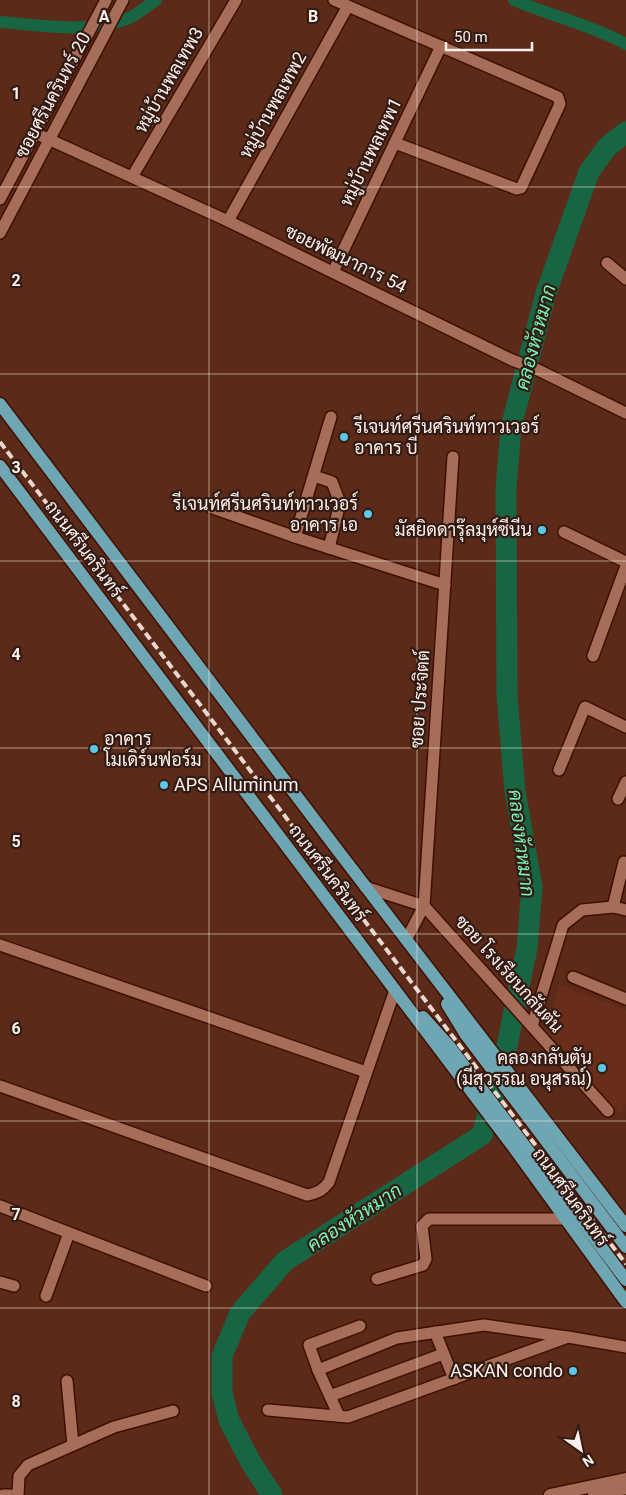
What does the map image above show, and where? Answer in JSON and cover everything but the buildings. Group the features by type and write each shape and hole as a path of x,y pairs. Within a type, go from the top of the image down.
{"main road":[{"name":"ถนนศรีนครินทร์","path":"0,404 434,976 485,1052 529,1101 626,1226"},
{"name":"ถนนศรีนครินทร์","path":"0,466 398,995 516,1143 566,1218 626,1302"},
{"path":"485,1052 525,1114 626,1247"},
{"path":"516,1143 626,1280"},
{"path":"550,1495 626,1479"},
{"path":"594,1495 626,1488"}],"street":[{"name":"ซอยศรีนครินทร์ 20","path":"0,198 106,0"},
{"name":"หมู่บ้านพลเทพ3","path":"132,177 236,0"},
{"path":"334,0 560,99 560,104 524,186 521,188 517,189 395,143"},
{"name":"ซอยศรีนครินทร์ 20","path":"0,234 122,2"},
{"name":"หมู่บ้านพลเทพ2","path":"228,221 348,6"},
{"name":"หมู่บ้านพลเทพ1","path":"333,272 441,46"},
{"name":"ซอยพัฒนาการ 54","path":"35,133 228,221 512,360 536,369 626,413"},
{"path":"607,263 626,279"},
{"path":"295,538 331,417"},
{"name":"ซอย ประจิตต์","path":"406,940 424,906 453,457"},
{"path":"314,476 332,482 340,503 329,548"},
{"path":"210,507 295,538 445,585"},
{"path":"564,532 626,564 593,656"},
{"path":"559,770 585,706 626,727"},
{"path":"618,799 626,782"},
{"path":"613,907 624,862"},
{"path":"365,887 424,906"},
{"name":"ซอย โรงเรียนกลันตัน","path":"424,906 608,1110"},
{"path":"532,1026 563,925 582,910 613,907 626,910"},
{"path":"0,945 366,1072"},
{"path":"573,977 626,999"},
{"path":"0,1086 307,1195 317,1193 324,1189 329,1182 366,1072 398,995"},
{"path":"0,1206 206,1286"},
{"path":"377,1279 425,1263 422,1226 429,1219 566,1218"},
{"path":"46,1296 69,1233"},
{"path":"0,1282 14,1286"},
{"path":"318,1370 397,1338 484,1325 626,1347"},
{"path":"339,1416 309,1345 360,1326"},
{"path":"435,1332 454,1378"},
{"path":"268,1410 348,1417 568,1337"},
{"path":"330,1396 443,1354"},
{"path":"67,1381 73,1445"},
{"path":"18,1495 19,1476 28,1465 114,1426 173,1412"},
{"path":"3,1495 11,1494"}],"shaded area":[{"name":"คลองกลันตัน (มีสุวรรณ อนุสรณ์)","path":"560,985 626,1010 626,1104 620,1115 545,1032"}],"waterway":[{"path":"0,22 64,27 113,24 138,13 156,0"},
{"path":"514,0 599,31 626,44"},
{"name":"คลองหัวหมาก","path":"272,1495 250,1461 229,1420 222,1393 222,1356 240,1313 285,1261 482,1135 507,1046 527,948 532,887 515,791 507,695 506,489 511,427 546,293 589,172 607,147 626,132"}],"railway":[{"path":"0,442 626,1264"}],"place":[{"name":"รีเจนท์ศรีนศรินท์ทาวเวอร์ อาคาร บี","path":"344,437"},
{"name":"รีเจนท์ศรีนศรินท์ทาวเวอร์ อาคาร เอ","path":"368,514"},
{"name":"มัสยิดดารุ๊ลมุห์ซีนีน","path":"542,530"},
{"name":"อาคาร โมเดิร์นฟอร์ม","path":"94,749"},
{"name":"APS Alluminum","path":"164,785"},
{"name":"คลองกลันตัน (มีสุวรรณ อนุสรณ์)","path":"602,1068"},
{"name":"ASKAN condo","path":"573,1371"}]}
